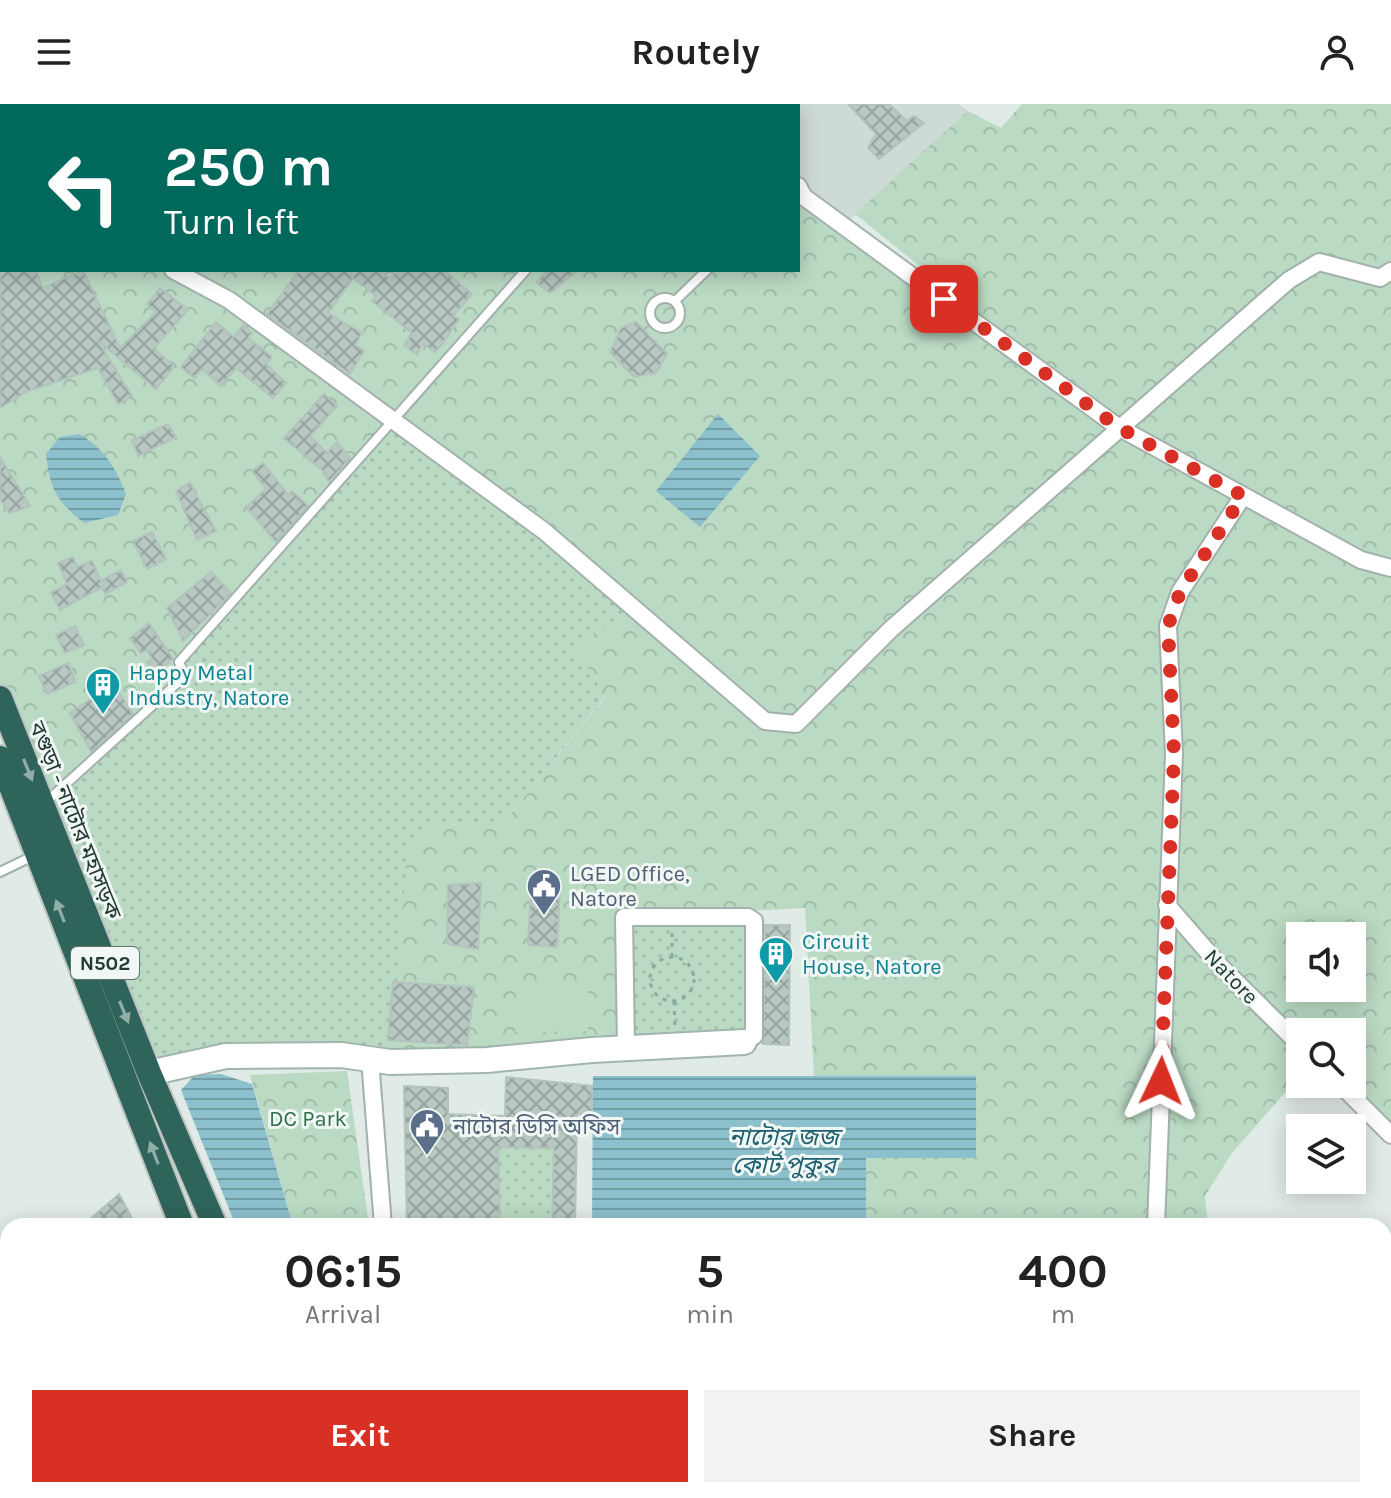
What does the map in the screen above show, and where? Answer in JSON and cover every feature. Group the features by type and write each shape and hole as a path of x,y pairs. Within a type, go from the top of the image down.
{"highway":[{"name":"বগুড়া - নাটোর মহাসড়ক","path":"0,698 6,736 42,806 149,1073 212,1218"},
{"name":"N502","path":"0,758 179,1218"},
{"path":"123,1073 149,1073"}],"street":[{"path":"800,190 804,197 1118,427 1361,560 1391,568"},
{"path":"177,272 229,300 544,531 765,721 796,724 891,629 1289,280 1319,262 1380,278 1391,271"},
{"path":"1156,1218 1174,754 1168,626 1180,592 1243,496"},
{"name":"Natore","path":"1167,905 1221,967 1286,1031"},
{"path":"149,1073 226,1056 341,1055 390,1062 487,1060 744,1042 754,1036 754,921 748,917 624,917 626,1048"},
{"path":"370,1059 382,1218"},
{"path":"1354,1098 1391,1135"}],"lane":[{"path":"42,806 185,676 179,662 524,272"},
{"path":"675,301 705,272"},
{"path":"0,872 37,854"}],"path":[{"path":"672,917 672,957"},
{"path":"672,957 685,962 693,974 687,995 674,1001 660,998 650,980 659,962 672,957"},
{"path":"674,1001 676,1046"}],"shaded area":[{"path":"800,104 959,104 968,111 843,226 800,188"}],"green space":[{"path":"1022,104 1391,104 1391,1135 1354,1098 1366,1098 1366,1018 1286,1018 1286,1091 1232,1153 1205,1196 1207,1218 866,1218 866,1158 976,1076 814,1076 805,908 625,917 626,1048 390,1062 408,845 434,826 505,821 606,696 574,646 634,608 393,421 179,662 185,676 42,806 0,698 0,272 800,272 800,187 1099,411 855,214 968,111 1001,128"},
{"path":"392,421 634,608 606,695 505,821 434,826 390,1062 226,1056 149,1073 42,806 179,662"},
{"path":"633,926 752,926 749,1035 629,1037"},
{"path":"516,989 588,990 588,1031 515,1032"},
{"name":"DC Park","path":"347,1071 368,1218 291,1218 250,1075"},
{"path":"498,1147 554,1148 552,1218 500,1218"}],"water":[{"path":"718,414 760,456 700,527 656,491"},
{"path":"79,434 102,452 118,475 126,494 118,515 84,523 67,508 52,486 46,454 60,437"},
{"path":"221,1074 252,1084 291,1218 233,1218 181,1090 195,1075"},
{"name":"নাটোর জজ কোর্ট পুকুর","path":"593,1076 976,1076 976,1158 866,1158 866,1218 592,1218"}],"building":[{"path":"848,104 889,104 907,121 914,116 924,123 879,159 868,148 876,134"},
{"path":"0,272 37,272 43,288 84,272 120,348 156,312 147,304 160,288 188,310 153,349 175,366 156,389 98,341 132,396 118,404 98,368 28,391 0,408"},
{"path":"298,272 382,272 391,279 395,272 446,272 472,294 453,316 459,319 435,352 423,344 417,354 404,346 412,333 372,301 376,296 353,278 328,313 362,333 355,345 364,351 350,374 267,314"},
{"path":"546,272 576,272 550,293 536,282"},
{"path":"216,322 234,337 243,325 252,333 248,338 272,357 266,364 286,383 273,398 236,368 221,386 202,369 195,378 181,367"},
{"path":"636,322 667,354 656,373 634,377 610,352 621,328"},
{"path":"324,394 337,406 310,436 327,453 337,442 350,458 329,482 324,472 284,438"},
{"path":"168,424 176,437 138,456 132,440"},
{"path":"0,457 30,506 9,513 0,499"},
{"path":"263,463 288,495 292,491 308,506 276,542 246,507 266,489 252,471"},
{"path":"190,483 216,531 197,540 176,491"},
{"path":"152,532 166,559 147,569 133,541"},
{"path":"73,557 77,567 92,561 101,581 121,570 127,582 105,594 102,587 60,610 51,593 67,584 58,563"},
{"path":"211,572 231,593 183,641 167,608"},
{"path":"149,623 173,659 155,674 147,662 152,659 147,650 141,653 130,638"},
{"path":"75,626 84,645 65,653 56,635"},
{"path":"68,663 76,682 47,694 39,676"},
{"name":"Happy Metal Industry, Natore","path":"114,684 133,714 91,752 70,713"},
{"path":"481,883 478,949 447,944 448,885"},
{"name":"LGED Office, Natore","path":"531,889 560,889 557,947 528,945"},
{"name":"Circuit House, Natore","path":"765,925 790,925 789,1045 763,1044"},
{"path":"393,982 474,987 467,1045 388,1040"},
{"path":"506,1077 592,1086 592,1115 577,1114 575,1218 552,1218 554,1148 498,1147 500,1218 407,1218 404,1086 448,1088 448,1114 505,1116"},
{"path":"119,1194 132,1218 91,1218"}],"place":[{"name":"Happy Metal Industry, Natore","path":"103,716"},
{"name":"LGED Office, Natore","path":"544,917"},
{"name":"Circuit House, Natore","path":"776,985"},
{"name":"নাটোর ডিসি অফিস","path":"427,1157"}],"route":[{"path":"944,299 1118,427 1243,496 1180,592 1168,626 1174,754 1161,1081"}]}
